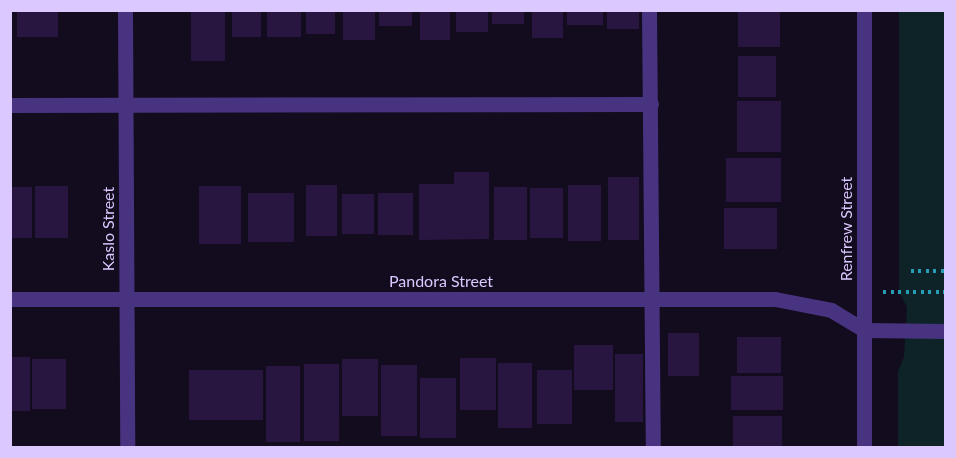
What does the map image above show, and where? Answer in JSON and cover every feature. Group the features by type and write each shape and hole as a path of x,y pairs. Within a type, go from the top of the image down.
{"street":[{"name":"Kaslo Street","path":"125,10 127,447"},
{"path":"649,10 653,447"},
{"name":"Renfrew Street","path":"864,10 864,447"},
{"path":"10,105 651,104"},
{"name":"Pandora Street","path":"10,299 775,299 831,310 864,330"},
{"path":"864,330 945,331"}],"path":[{"path":"910,271 945,271"},
{"path":"899,292 945,292"}],"green space":[{"path":"899,11 945,11 945,447 898,448 898,371 904,357 907,307 899,292"}],"building":[{"path":"17,10 58,10 58,37 17,37"},
{"path":"191,10 225,10 225,61 191,61"},
{"path":"232,10 261,10 261,37 232,37"},
{"path":"267,10 301,10 301,37 267,37"},
{"path":"306,10 335,10 335,34 306,34"},
{"path":"343,10 375,10 375,40 343,40"},
{"path":"379,10 412,10 412,26 379,26"},
{"path":"420,10 450,10 450,40 420,40"},
{"path":"456,10 488,10 488,32 456,32"},
{"path":"492,10 524,10 524,24 492,24"},
{"path":"532,10 563,10 563,38 532,38"},
{"path":"567,10 603,10 603,25 567,25"},
{"path":"607,10 639,10 639,29 607,29"},
{"path":"738,10 780,10 780,47 738,47"},
{"path":"738,56 776,56 776,97 738,97"},
{"path":"737,101 781,101 781,152 737,152"},
{"path":"726,158 781,158 781,202 726,202"},
{"path":"454,172 489,172 489,239 419,240 419,184 454,184"},
{"path":"608,177 639,177 639,240 608,240"},
{"path":"306,185 337,185 337,236 306,236"},
{"path":"568,185 601,185 601,241 568,241"},
{"path":"35,186 68,186 68,238 35,238"},
{"path":"199,186 241,186 241,244 199,244"},
{"path":"10,187 32,187 32,238 10,238"},
{"path":"494,187 527,187 527,240 494,240"},
{"path":"530,188 563,188 563,238 530,238"},
{"path":"248,193 294,193 294,242 248,242"},
{"path":"378,193 413,193 413,235 378,235"},
{"path":"342,194 374,194 374,234 342,234"},
{"path":"724,208 777,208 777,249 724,249"},
{"path":"668,333 699,333 699,376 668,376"},
{"path":"737,337 781,337 781,373 737,373"},
{"path":"574,345 613,345 613,390 574,390"},
{"path":"615,354 643,354 643,422 615,422"},
{"path":"10,357 30,357 30,411 10,411"},
{"path":"460,358 496,358 496,410 460,410"},
{"path":"32,359 66,359 66,409 32,409"},
{"path":"342,359 378,359 378,416 342,416"},
{"path":"498,363 532,363 532,428 498,428"},
{"path":"304,364 339,364 339,441 304,441"},
{"path":"381,365 417,365 417,436 381,436"},
{"path":"266,366 300,366 300,442 266,442"},
{"path":"189,370 263,370 263,420 189,420"},
{"path":"537,370 572,370 572,424 537,424"},
{"path":"731,376 783,376 783,410 731,410"},
{"path":"420,378 456,378 456,438 420,438"},
{"path":"733,416 782,416 782,448 733,448"}]}
